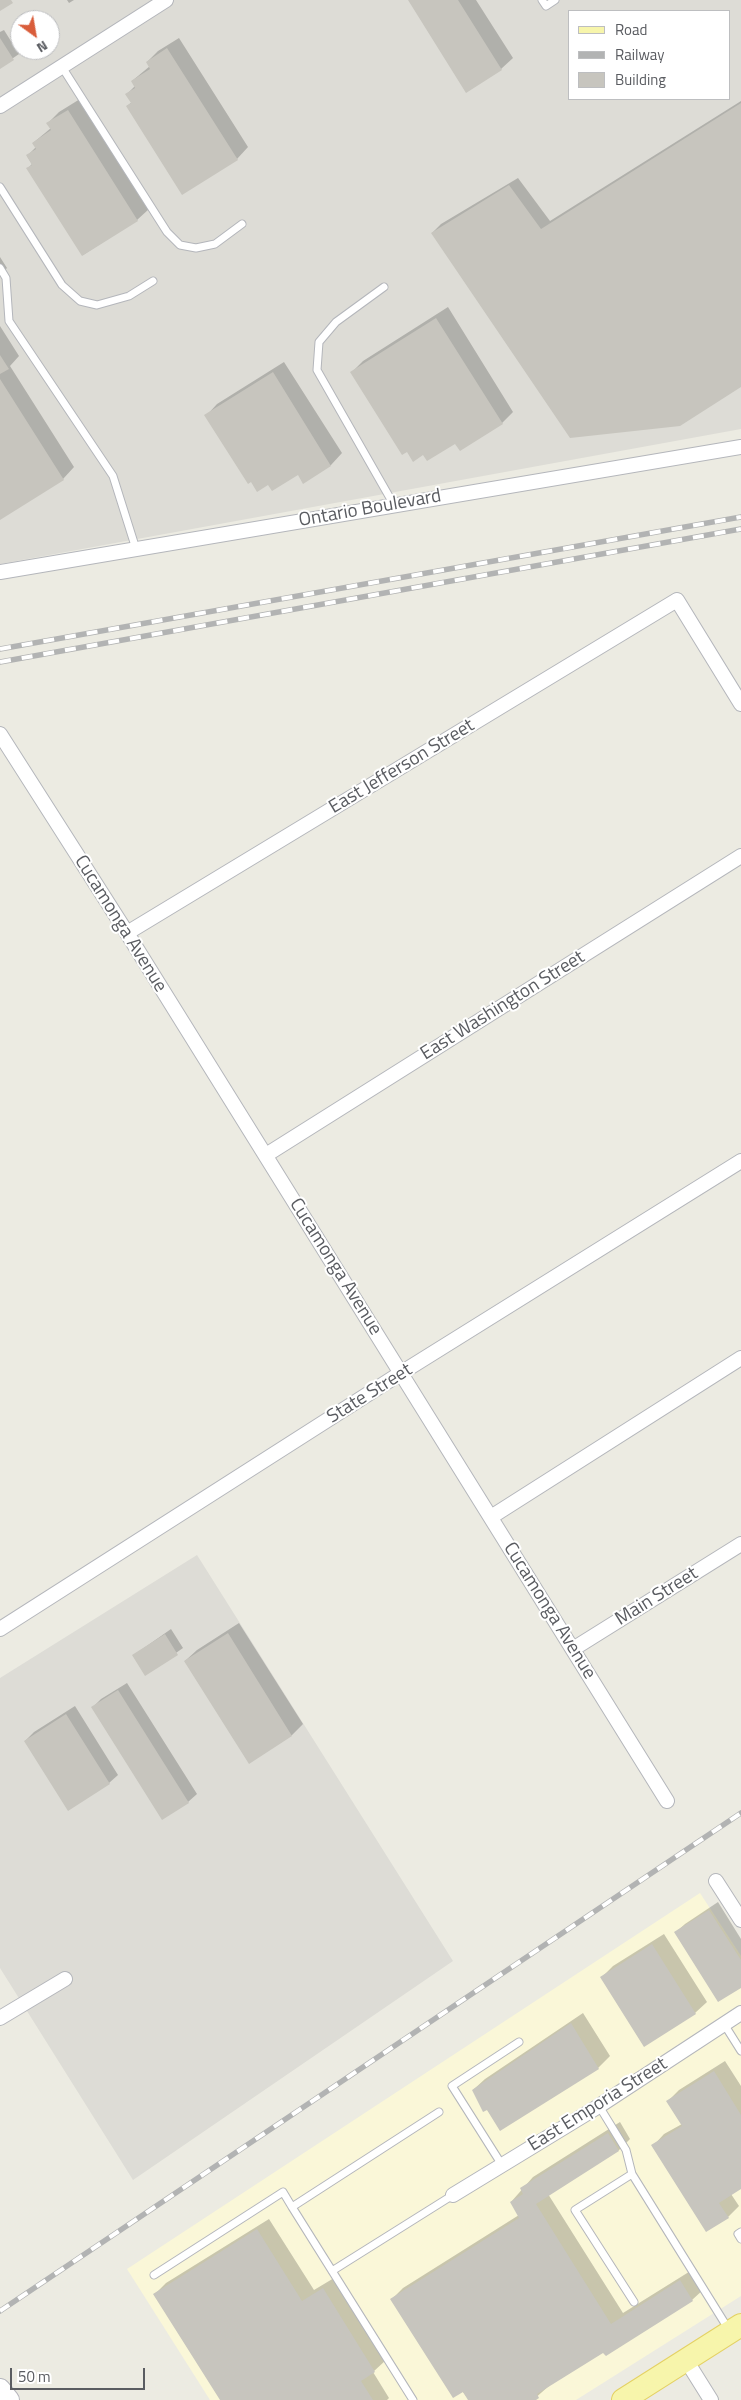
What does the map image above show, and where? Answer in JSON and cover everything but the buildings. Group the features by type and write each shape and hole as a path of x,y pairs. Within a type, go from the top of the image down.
{"main road":[{"path":"623,2400 736,2328"},
{"path":"0,2389 9,2400"}],"street":[{"path":"0,106 166,0"},
{"name":"Ontario Boulevard","path":"0,572 741,447"},
{"name":"East Jefferson Street","path":"127,933 677,600 741,704"},
{"name":"Cucamonga Avenue","path":"0,734 127,933 667,1802"},
{"name":"East Washington Street","path":"266,1156 741,856"},
{"name":"State Street","path":"0,1629 401,1373 741,1161"},
{"path":"491,1517 741,1358"},
{"name":"Main Street","path":"573,1649 741,1544"},
{"path":"716,1881 741,1920"},
{"path":"0,2018 65,1979"},
{"name":"East Emporia Street","path":"453,2195 599,2106 741,2014"},
{"path":"686,2360 711,2400"}],"lane":[{"path":"542,0 546,6 555,0"},
{"path":"62,66 167,232 180,244 196,248 215,244 242,224"},
{"path":"0,187 62,285 80,301 97,305 129,296 153,281"},
{"path":"0,268 6,278 8,321 113,476 136,549"},
{"path":"384,287 336,322 319,342 317,370 394,505"},
{"path":"724,2024 741,2051"},
{"path":"502,2165 452,2086 519,2042"},
{"path":"599,2106 626,2150 632,2174 736,2328"},
{"path":"292,2207 439,2112"},
{"path":"632,2174 575,2210 634,2302"},
{"path":"154,2275 282,2192 413,2400"},
{"path":"332,2271 453,2195"},
{"path":"741,2232 738,2234 741,2239"}],"shaded area":[{"path":"0,0 741,0 741,429 0,564"},
{"path":"197,1555 453,1961 133,2180 0,1968 0,1678"},
{"path":"700,1893 741,1956 741,2296 576,2400 210,2400 127,2269"}],"railway":[{"path":"0,649 741,517"},
{"path":"0,662 741,529"},
{"path":"0,2311 741,1813"}]}
